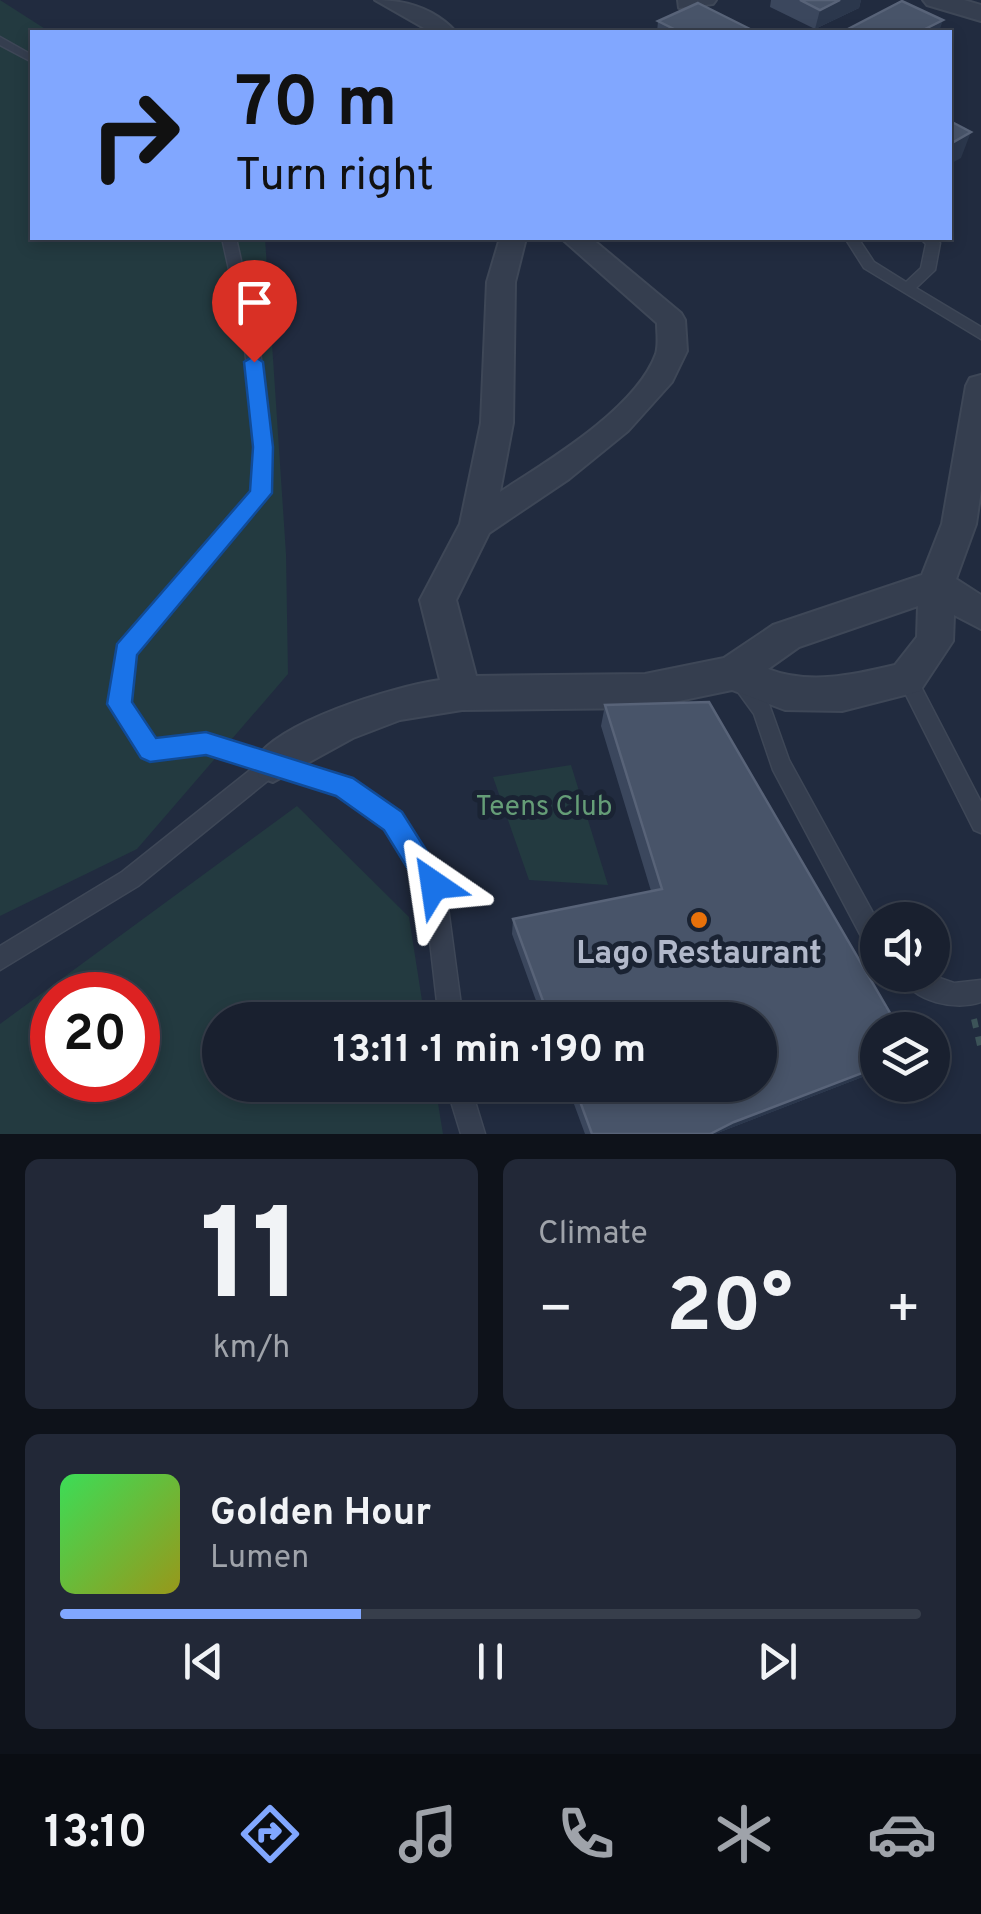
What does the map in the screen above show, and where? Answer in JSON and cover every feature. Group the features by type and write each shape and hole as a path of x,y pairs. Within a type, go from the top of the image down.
{"street":[{"path":"385,0 416,13 441,30"},
{"path":"936,0 981,13"},
{"path":"462,693 438,600 477,524 497,423 501,282 512,240"},
{"path":"477,524 619,422 654,385 672,350 671,320 609,263 577,240"},
{"path":"734,673 784,692 842,694 906,679 935,641 936,585 973,486 981,386"},
{"path":"273,764 339,726 399,702 462,693 645,690 734,673 786,636 936,585"},
{"path":"936,585 981,614"}],"lane":[{"path":"0,40 30,58"},
{"path":"229,240 250,332 263,447 261,493 125,652 120,704 150,750 206,744 343,786 393,821 434,885 449,1002"},
{"path":"853,240 869,265 981,334"},
{"path":"907,288 928,270 934,243 929,240"},
{"path":"734,673 762,710 780,763 860,912"},
{"path":"906,679 981,823"},
{"path":"0,959 130,879 273,764"},
{"path":"463,1102 473,1134"}],"path":[{"path":"974,994 981,1050"}],"green space":[{"path":"0,0 47,30 30,30 30,240 265,240 286,554 288,674 137,849 0,916"},
{"name":"Teens Club","path":"571,765 608,885 529,880 493,777"},
{"path":"297,806 409,917 422,1002 202,1002 202,1102 438,1102 443,1134 0,1134 0,1024 30,1002 30,1102 160,1102 160,972 71,972"}],"building":[{"path":"800,0 840,0 820,10"},
{"path":"902,1 943,20 923,30 848,29"},
{"path":"698,3 752,30 676,30 658,21"},
{"path":"952,122 971,132 952,143"},
{"name":"Lago Restaurant","path":"709,702 860,961 860,992 878,992 890,1012 860,1012 860,1074 710,1134 592,1134 580,1102 777,1102 777,1002 543,1002 513,919 662,889 605,705"}],"place":[{"name":"Lago Restaurant","path":"699,920"}],"route":[{"path":"254,362 263,447 261,493 125,652 120,704 150,750 206,744 343,786 393,821 434,885"}]}
